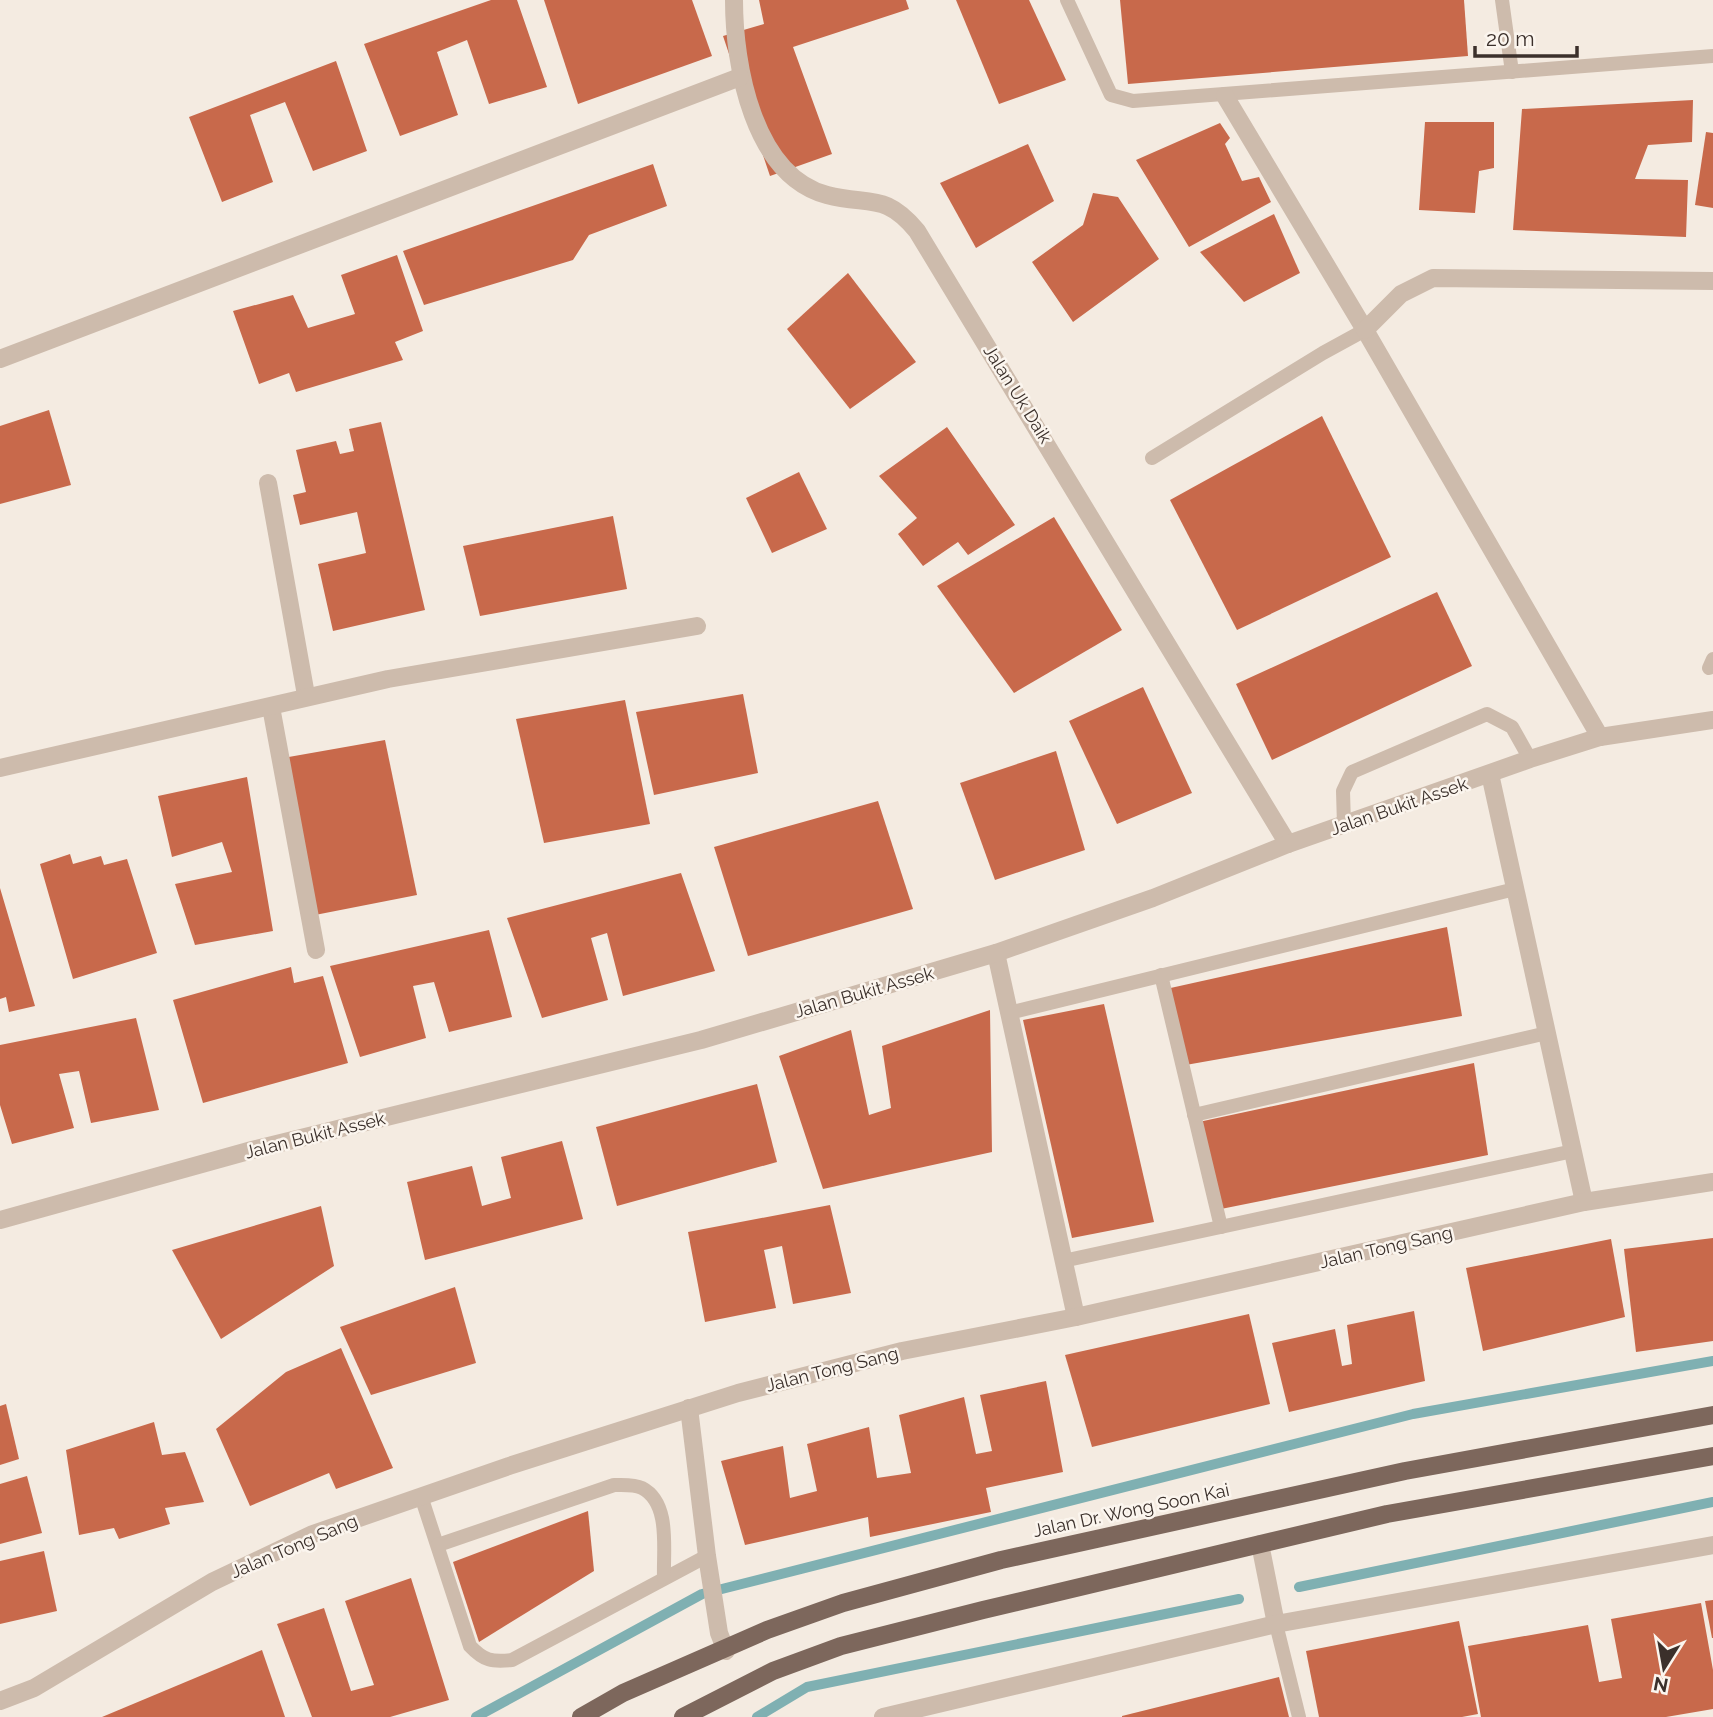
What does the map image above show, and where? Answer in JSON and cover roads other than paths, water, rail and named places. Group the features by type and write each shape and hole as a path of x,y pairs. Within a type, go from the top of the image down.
{"main road":[{"name":"Jalan Dr. Wong Soon Kai","path":"581,1717 623,1693 726,1651 767,1630 843,1603 1001,1560 1405,1471 1713,1415"},
{"path":"693,1715 772,1671 841,1646 1387,1514 1713,1456"}],"street":[{"name":"Jalan Uk Daik","path":"734,0 740,77 766,142 789,176 806,188 829,195 877,201 901,212 917,231 1288,844"},
{"path":"0,359 740,77"},
{"path":"1225,96 1365,330 1600,737"},
{"path":"1365,330 1401,294 1433,278 1713,281"},
{"path":"268,482 306,695"},
{"path":"0,768 271,707 306,695 697,626"},
{"path":"271,707 316,950"},
{"name":"Jalan Bukit Assek","path":"0,1220 252,1150 701,1040 996,953 1153,898 1288,844 1530,759 1600,737 1713,720"},
{"path":"1490,774 1584,1202"},
{"path":"996,953 1076,1317"},
{"name":"Jalan Tong Sang","path":"0,1701 34,1688 74,1667 212,1582 313,1534 689,1408 901,1351 1076,1317 1584,1202 1713,1182"},
{"path":"689,1408 708,1564 719,1633 726,1651"},
{"path":"1260,1544 1276,1624"},
{"path":"883,1717 1276,1624 1713,1545"}],"lane":[{"path":"1067,0 1111,94 1133,101 1225,96 1713,56"},
{"path":"1502,0 1512,72"},
{"path":"1152,458 1323,352 1365,330"},
{"path":"1343,825 1343,791 1352,772 1487,714 1512,727 1530,759"},
{"path":"1009,1013 1515,889"},
{"path":"1161,975 1221,1227"},
{"path":"1194,1115 1547,1032"},
{"path":"1063,1261 1573,1151"},
{"path":"438,1545 614,1485 640,1487 652,1496 662,1512 664,1577"},
{"path":"421,1496 470,1646 482,1658 494,1662 512,1660 664,1577 708,1564"},
{"path":"1276,1624 1299,1717"}],"waterway":[{"path":"476,1717 702,1594 1413,1414 1713,1361"},
{"path":"1299,1587 1713,1502"},
{"path":"757,1717 807,1687 1239,1599"}]}
